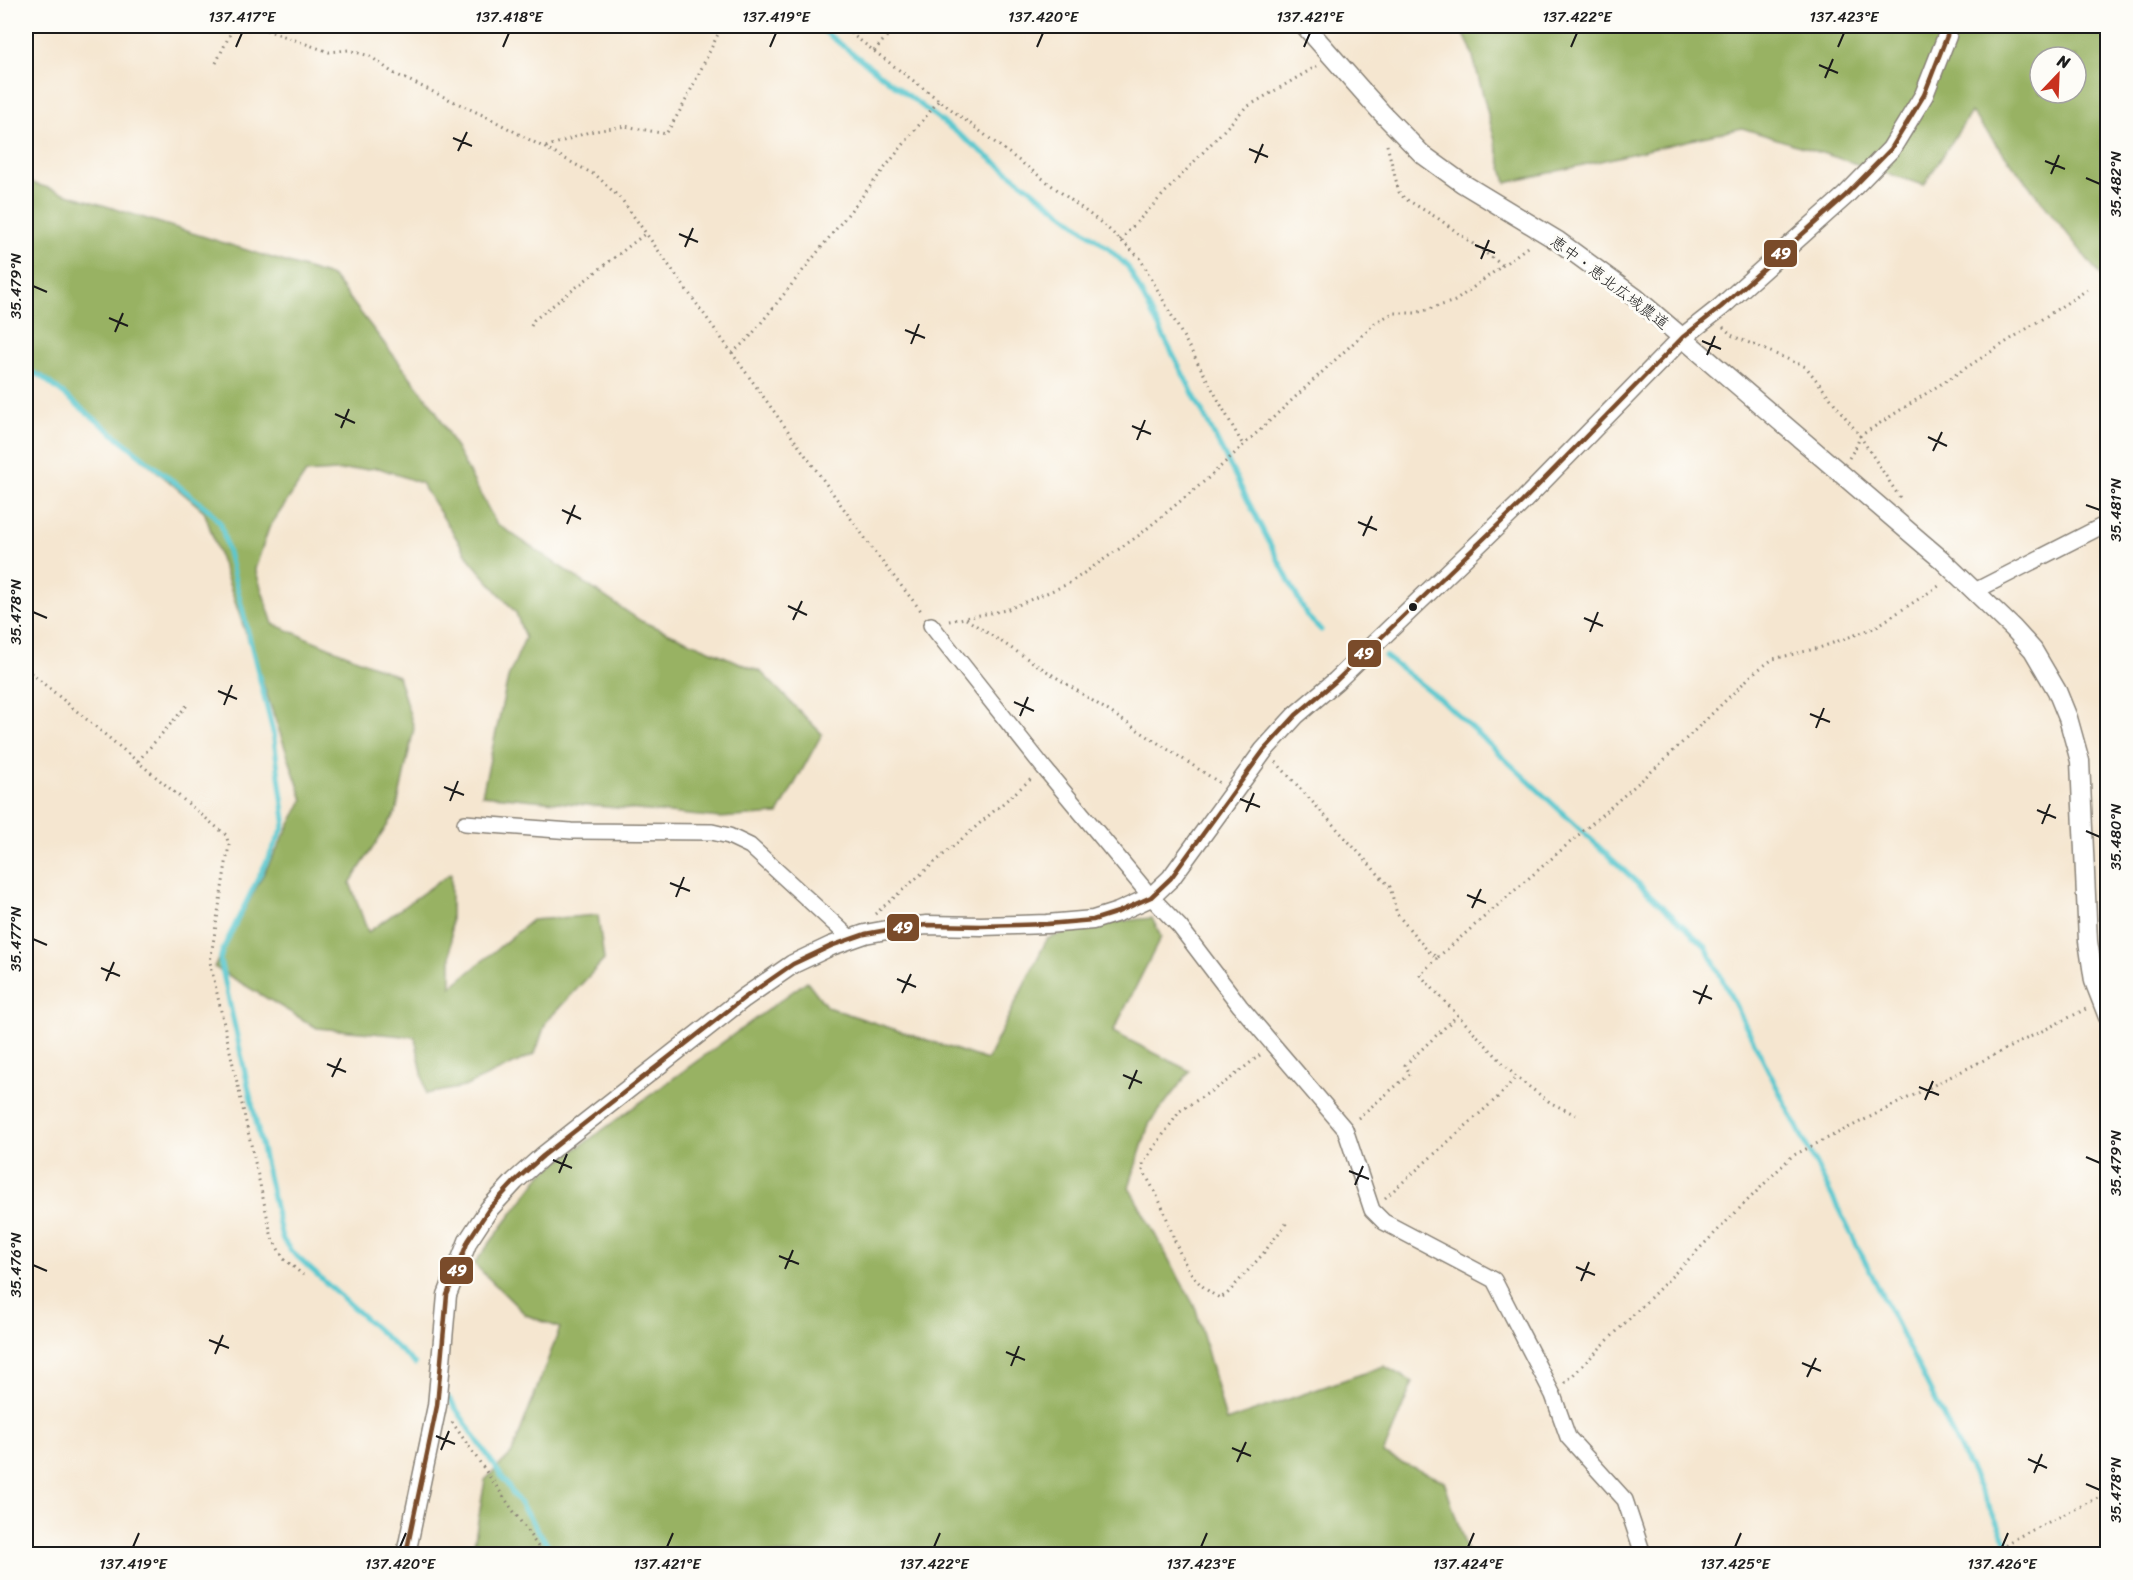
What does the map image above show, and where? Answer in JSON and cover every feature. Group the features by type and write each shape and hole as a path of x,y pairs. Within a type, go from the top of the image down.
{"street":[{"name":"恵中・恵北広域農道","path":"406,1554 437,1406 447,1295 468,1241 489,1209 514,1180 744,998 793,964 831,946 898,928 927,925 981,926 1093,920 1151,897 1171,878 1264,750 1296,715 1336,681 1522,502 1683,337 1636,298 1545,233 1479,194 1422,153 1398,130 1305,26"},
{"path":"1949,26 1924,95 1891,149 1845,196 1710,316 1683,337 1976,591 2032,650 2052,681 2068,718 2080,761 2088,941 2094,981 2104,1009"},
{"path":"1976,591 2108,523"},
{"path":"931,625 1044,768 1151,897 1180,927 1240,1006 1345,1129 1372,1210 1384,1222 1494,1280 1553,1395 1568,1437 1625,1500 1643,1554"},
{"path":"465,823 571,831 712,832 729,836 750,846 858,937"}],"path":[{"path":"216,63 233,28 239,26"},
{"path":"255,26 329,52 348,50 370,56 393,73 546,147 597,176 622,200 880,559 931,625 1006,610 1068,584 1138,536 1206,480 1376,322 1393,313 1416,314 1455,301 1545,233"},
{"path":"546,147 589,132 625,126 666,134 684,104 722,26"},
{"path":"840,26 1104,225 1140,258 1243,445"},
{"path":"874,51 896,26"},
{"path":"1120,240 1245,108 1333,56"},
{"path":"732,353 756,329 939,100"},
{"path":"1398,130 1386,142 1399,192 1404,198 1439,219 1502,265"},
{"path":"531,326 534,320 646,233"},
{"path":"1840,472 1860,436 2087,290"},
{"path":"1710,316 1733,336 1806,366 1860,436 1900,499"},
{"path":"1576,1115 1551,1103 1516,1077 1420,975 1659,765 1755,672 1773,659 1819,648 1874,628 1956,573"},
{"path":"965,618 1234,792"},
{"path":"26,669 226,835 229,845 210,962 272,1238 284,1259 303,1275"},
{"path":"138,761 189,703"},
{"path":"1264,750 1390,887 1397,914 1427,950 1437,958"},
{"path":"858,937 877,910 1044,768"},
{"path":"1553,1395 1792,1156 2104,1009"},
{"path":"1345,1129 1410,1074 1405,1065 1458,1015"},
{"path":"1272,1044 1230,1079 1180,1111 1143,1163 1143,1170 1163,1209 1182,1262 1208,1292 1220,1298 1227,1294 1255,1263 1288,1221"},
{"path":"1372,1210 1498,1097 1516,1077"},
{"path":"437,1406 446,1414 543,1554"},
{"path":"1991,1554 2014,1539 2108,1494"}],"green space":[{"path":"1460,26 2107,26 2107,284 1971,112 1924,185 1742,128 1506,183 1471,49"},
{"path":"26,181 333,277 435,409 496,523 641,621 761,672 822,734 778,814 720,818 482,795 508,678 525,638 516,613 471,561 421,483 379,468 306,473 269,528 255,569 273,624 398,676 414,728 396,812 350,883 368,932 451,873 451,987 532,920 598,915 604,960 546,1022 535,1054 464,1087 426,1094 415,1037 317,1028 214,967 303,800 204,511 40,373 26,375"},
{"path":"1152,918 1161,937 1113,1032 1190,1071 1149,1124 1129,1187 1196,1309 1226,1421 1384,1366 1413,1382 1383,1454 1444,1481 1468,1554 487,1554 473,1550 485,1480 512,1453 560,1328 526,1315 474,1264 542,1174 807,981 827,1007 987,1060 1047,939 1099,924"}],"waterway":[{"path":"817,26 1108,248 1128,267 1307,616 1321,630"},
{"path":"26,370 41,376 209,510 221,524 273,732 285,820 223,949 220,960 282,1238 291,1251 415,1364"},
{"path":"1385,656 1446,704 1706,947 2013,1554"},
{"path":"448,1397 554,1554"}],"transit line":[{"name":"49","path":"406,1554 437,1406 447,1295 468,1241 489,1209 515,1181 543,1156 744,998 793,964 831,946 865,934 927,925 981,926 1093,920 1151,897 1171,878 1264,750 1296,715 1336,681 1522,502 1683,337 1721,307 1845,196 1891,149 1924,95 1949,26"}]}
